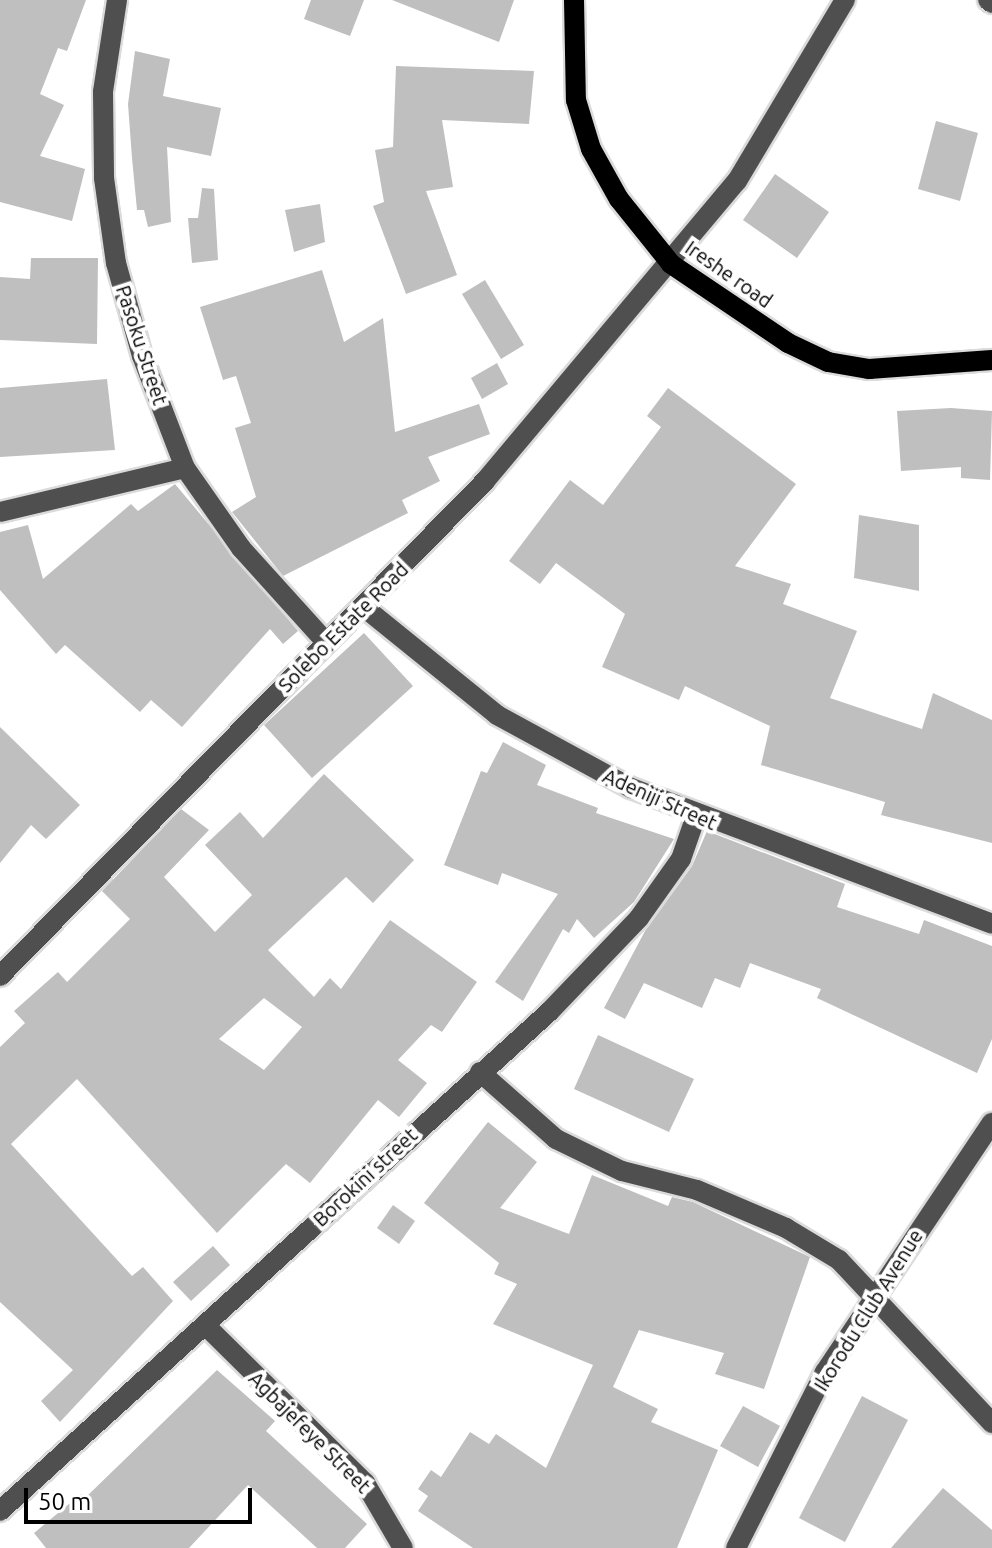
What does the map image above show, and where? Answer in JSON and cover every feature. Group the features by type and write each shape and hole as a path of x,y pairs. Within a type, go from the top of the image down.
{"main road":[{"name":"Ireshe road","path":"574,0 576,100 591,149 619,199 671,264 788,343 828,362 869,369 992,360"}],"street":[{"name":"Pasoku Street","path":"117,0 103,92 104,178 116,263 185,468 241,548 324,640"},
{"name":"Solebo Estate Road","path":"0,976 324,640 365,608 485,481 671,264 737,181 845,0"},
{"path":"0,512 185,468"},
{"name":"Adeniji Street","path":"365,608 497,715 696,816 992,924"},
{"name":"Borokini street","path":"0,1511 549,1012 639,918 681,859 696,816"},
{"path":"480,1072 556,1139 622,1171 697,1190 786,1228 839,1260 992,1423"},
{"name":"Ikorodu Club Avenue","path":"736,1548 825,1372 873,1295 992,1123"},
{"name":"Agbajefeye Street","path":"205,1325 365,1483 403,1548"}],"building":[{"path":"0,0 86,0 67,51 58,48 40,94 64,105 40,156 85,169 72,221 0,202"},
{"path":"311,0 364,0 350,36 304,19"},
{"path":"392,0 514,0 499,42"},
{"path":"135,51 170,59 163,96 221,108 211,156 167,147 171,222 148,227 144,210 137,210 128,104"},
{"path":"396,66 534,71 529,124 442,120 453,187 426,191 457,275 406,294 373,206 384,202 375,150 393,147"},
{"path":"936,121 978,133 960,201 918,189"},
{"path":"775,174 829,212 797,258 743,220"},
{"path":"202,188 214,189 218,260 192,263 188,218 198,218"},
{"path":"320,204 325,242 294,252 285,210"},
{"path":"31,258 98,258 97,344 0,340 0,277 30,279"},
{"path":"322,270 344,342 383,318 395,432 479,404 490,434 428,457 440,481 402,500 408,513 283,576 232,512 256,497 235,428 251,423 236,376 223,380 200,307"},
{"path":"485,280 524,345 501,359 462,294"},
{"path":"497,363 508,384 482,399 471,378"},
{"path":"107,379 115,450 0,457 0,388"},
{"path":"668,388 796,484 735,566 791,584 783,604 857,631 830,698 922,729 933,693 992,720 992,843 881,815 885,802 761,765 770,726 685,686 679,700 602,667 625,614 556,563 540,584 509,561 570,480 603,505 661,427 647,416"},
{"path":"951,408 992,411 990,480 961,478 961,467 901,471 897,411"},
{"path":"175,484 298,631 283,644 270,629 182,727 151,700 140,712 65,645 56,654 0,590 0,532 28,525 43,579 131,504 138,511"},
{"path":"859,515 919,525 919,591 854,578"},
{"path":"364,633 413,686 312,778 264,725"},
{"path":"0,727 80,805 46,839 31,825 0,863"},
{"path":"503,742 546,765 537,785 598,808 596,813 674,839 634,902 594,938 577,919 569,933 563,929 523,1001 495,982 558,894 502,873 498,885 444,865 481,771 487,773"},
{"path":"324,774 414,860 373,903 346,877 268,950 314,997 330,978 341,989 390,920 477,982 442,1032 431,1025 398,1060 427,1083 399,1117 378,1100 310,1183 286,1164 217,1233 77,1079 11,1144 132,1276 143,1267 173,1301 60,1422 41,1401 73,1370 0,1302 0,1047 25,1023 14,1011 58,972 67,982 130,919 102,891 181,809 209,830 164,877 215,932 252,895 205,845 240,812 263,838","holes":["264,998 302,1027 264,1070 219,1039"]},
{"path":"707,831 845,884 837,907 919,934 924,920 992,946 992,1039 977,1073 817,998 821,989 750,963 740,988 715,978 702,1008 644,983 625,1019 604,1008 645,931 692,866"},
{"path":"598,1035 694,1079 669,1132 574,1089"},
{"path":"488,1122 537,1162 500,1208 569,1234 592,1175 668,1206 672,1197 693,1202 810,1257 764,1389 715,1374 724,1353 639,1330 613,1387 658,1409 651,1422 718,1450 677,1548 473,1548 418,1511 428,1496 418,1489 431,1470 441,1477 470,1432 489,1444 496,1434 546,1468 593,1365 493,1324 517,1284 494,1274 499,1263 424,1203"},
{"path":"393,1205 415,1221 399,1244 377,1228"},
{"path":"213,1246 230,1265 191,1301 173,1282"},
{"path":"217,1370 275,1421 266,1431 367,1524 345,1548 317,1548 248,1485 189,1548 46,1548 34,1533 81,1494 84,1499"},
{"path":"862,1396 908,1420 845,1542 799,1518"},
{"path":"743,1406 780,1426 758,1467 720,1446"},
{"path":"943,1488 992,1530 992,1548 891,1548"}]}
